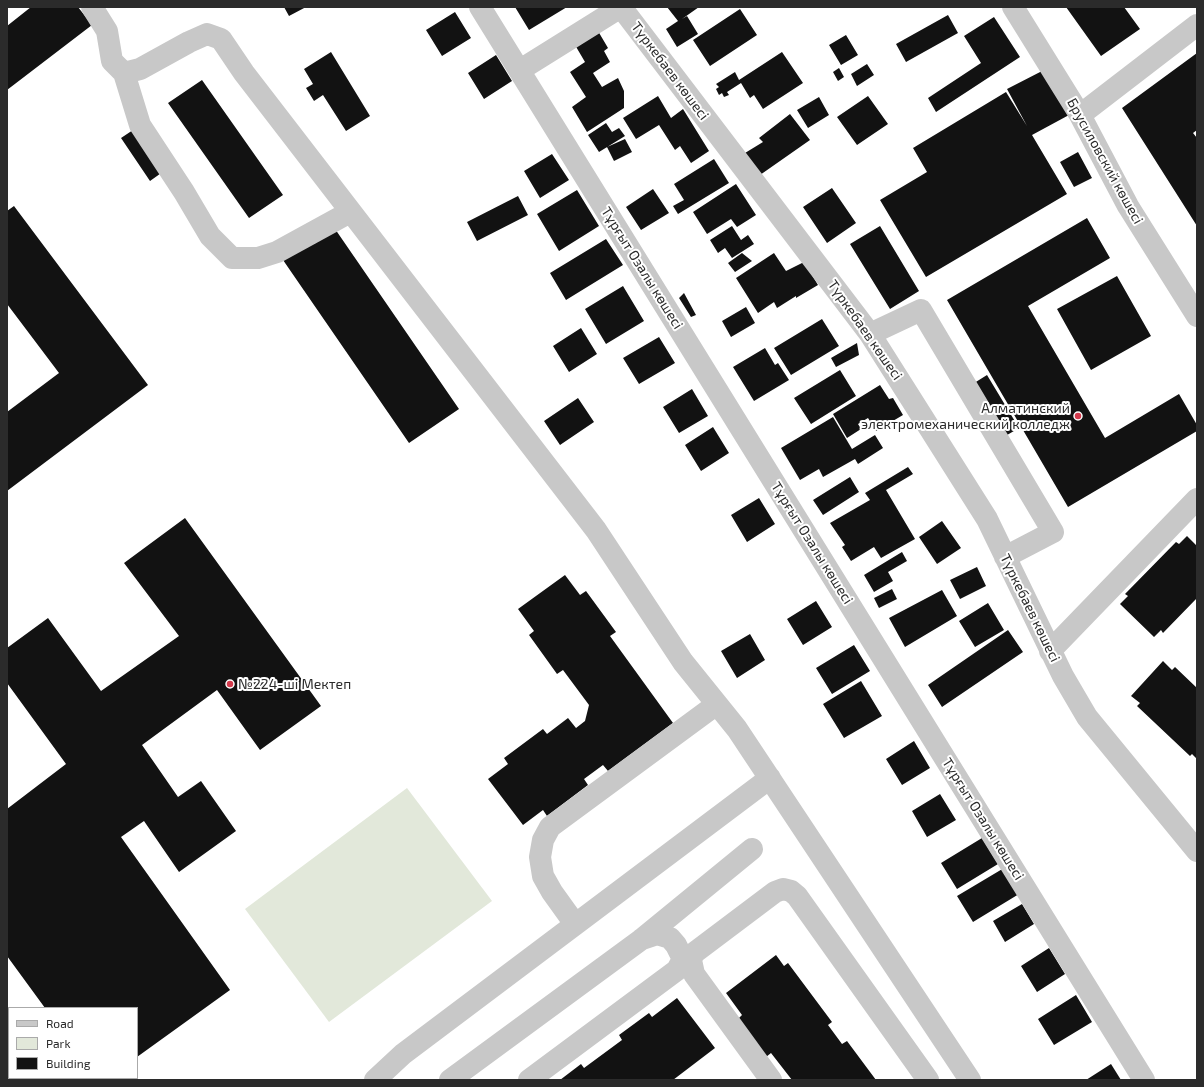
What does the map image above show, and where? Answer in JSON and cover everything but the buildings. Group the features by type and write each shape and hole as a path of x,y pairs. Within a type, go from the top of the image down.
{"street":[{"path":"92,7 106,31 112,61 124,73 140,125 184,192 210,236 232,258 258,258 277,252 350,212"},
{"name":"Тұрғыт Озалы көшесі","path":"480,7 1144,1080"},
{"path":"520,70 621,7"},
{"name":"Түркебаев көшесі","path":"621,7 870,334 987,519 1062,676 1087,716 1197,851"},
{"name":"Брусиловский көшесі","path":"1013,7 1080,115 1128,206 1197,316"},
{"path":"1080,115 1197,24"},
{"path":"124,73 140,70 189,42 207,34 221,39 244,73 350,212 596,530 682,662 737,729 970,1080"},
{"path":"870,334 921,310 1052,532 1005,557"},
{"path":"1050,651 1197,499"},
{"path":"575,924 552,892 543,876 540,857 542,840 550,827 717,704"},
{"path":"375,1080 403,1054 770,778"},
{"path":"450,1080 642,938 752,849"},
{"path":"771,1080 694,974 691,960 694,953 774,892 784,889 791,891 797,896 928,1080"},
{"path":"529,1080 677,970 683,959 676,945 670,938 657,934 642,938"}],"green space":[{"path":"407,788 492,901 329,1022 245,909"}],"place":[{"name":"Алматинский электромеханический колледж","path":"1078,416"},
{"name":"№224-ші Мектеп","path":"230,684"}]}
